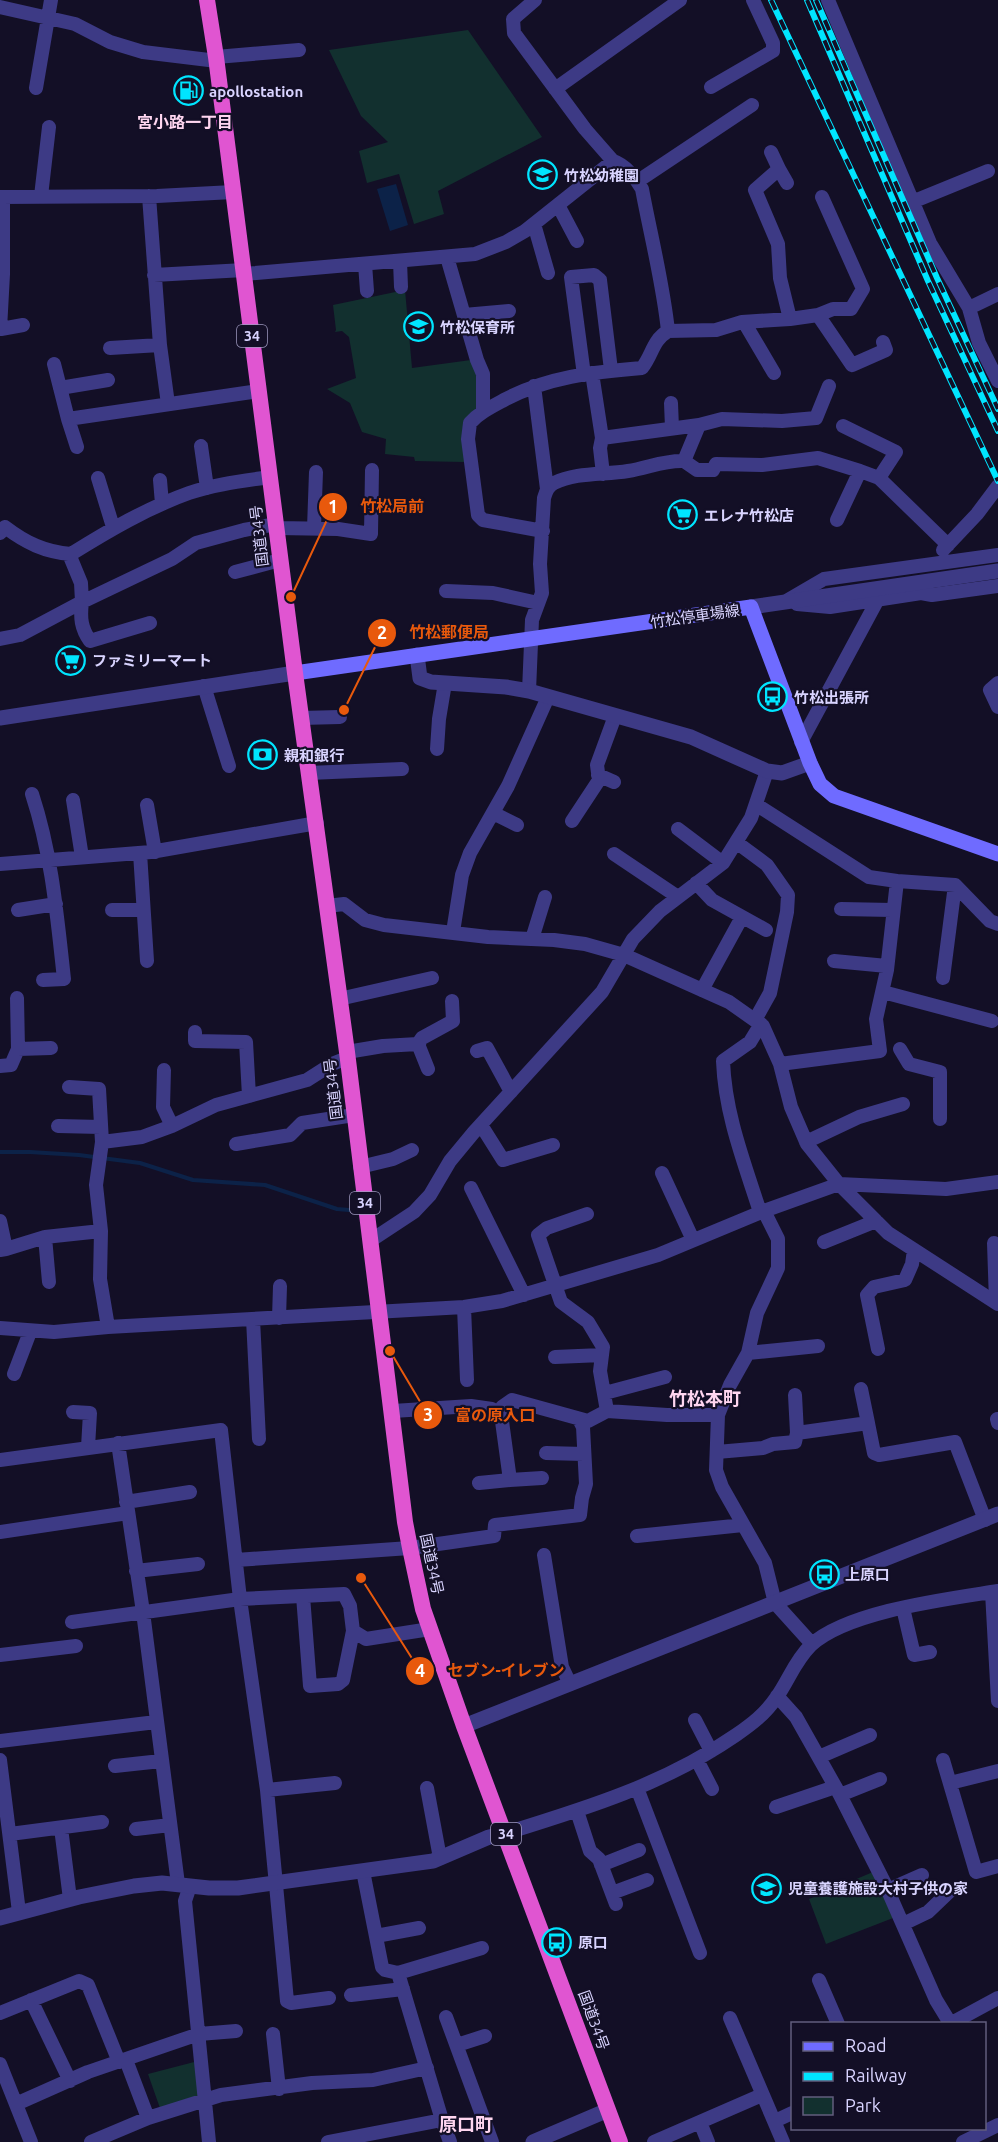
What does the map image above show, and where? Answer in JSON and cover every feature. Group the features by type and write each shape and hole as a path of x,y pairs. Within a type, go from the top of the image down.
{"highway":[{"name":"国道34号","path":"207,0 217,59 280,560 317,823 410,1548 423,1609 464,1726 620,2142"}],"main road":[{"name":"竹松停車場線","path":"295,672 752,607 801,742 820,784 834,796 998,854"}],"street":[{"path":"36,88 51,0"},
{"path":"535,0 513,19 514,33 585,129 613,161 619,163 638,181 642,189 663,290 668,331"},
{"path":"555,89 680,0"},
{"path":"711,87 773,51 773,43 753,0"},
{"path":"828,0 930,243 969,308 979,343 998,381"},
{"path":"0,7 75,24 110,42 143,52 217,59 299,50"},
{"path":"638,181 752,105"},
{"path":"41,196 49,127"},
{"path":"771,152 786,183"},
{"path":"154,275 244,272 475,254 506,242 534,224 613,161"},
{"path":"779,169 755,190 778,244 780,278 790,319"},
{"path":"912,202 988,171"},
{"path":"23,325 1,329 2,197 149,196 233,192"},
{"path":"149,196 160,345 168,404"},
{"path":"543,531 483,520 478,515 468,432 470,423 483,411 553,379 611,370 645,374 648,360 658,337 668,331 716,330 744,322 790,319 818,315 833,309 850,309 863,289 822,197"},
{"path":"558,205 578,241"},
{"path":"534,224 548,273"},
{"path":"447,257 483,374 483,411"},
{"path":"400,261 401,286"},
{"path":"364,264 367,291"},
{"path":"603,474 600,448 602,438 571,277 594,275 600,280 611,370"},
{"path":"969,308 998,294"},
{"path":"464,315 509,311"},
{"path":"818,315 852,365 886,350 883,342"},
{"path":"744,322 774,373"},
{"path":"110,348 160,345"},
{"path":"54,364 77,447"},
{"path":"60,388 108,380"},
{"path":"534,386 547,489"},
{"path":"602,438 699,425 723,419 782,421 816,418 829,386"},
{"path":"68,419 259,391"},
{"path":"671,403 672,428"},
{"path":"684,461 699,425"},
{"path":"843,426 896,452 879,478"},
{"path":"201,446 207,488"},
{"path":"530,691 532,620 542,593 540,564 543,498 553,483 577,477 629,471 669,460 684,461 697,470 713,470 716,464 762,465 818,458 879,478 948,545"},
{"path":"0,639 20,635 172,559 196,543 244,530 276,526 371,534 372,470"},
{"path":"837,520 860,471"},
{"path":"314,528 316,472"},
{"path":"2,526 24,541 40,548 69,554 113,527 162,504 207,488 270,477"},
{"path":"98,478 113,527"},
{"path":"160,480 162,504"},
{"path":"932,564 977,514 998,486"},
{"path":"69,554 81,583 82,630 90,641 150,623"},
{"path":"783,603 824,579 998,555"},
{"path":"235,572 280,560"},
{"path":"752,607 998,571"},
{"path":"783,603 830,607 921,593 932,594 998,585"},
{"path":"446,591 493,593 538,603"},
{"path":"801,742 877,601"},
{"path":"417,655 420,678 445,683 530,691 691,738 767,771 782,773 810,763"},
{"path":"0,718 295,672"},
{"path":"437,749 445,683"},
{"path":"998,683 990,690 998,707"},
{"path":"204,687 229,766"},
{"path":"453,932 462,875 470,853 529,743 548,696"},
{"path":"572,821 599,780 597,765 615,716"},
{"path":"302,718 340,717"},
{"path":"309,773 402,769"},
{"path":"370,1241 414,1212 430,1195 450,1161 602,992 633,939 660,911 723,863 751,819 767,771"},
{"path":"598,775 614,782"},
{"path":"32,794 44,829 50,860 64,979 44,980"},
{"path":"74,800 82,857"},
{"path":"147,804 155,852"},
{"path":"757,805 869,877 955,885 990,921 998,924"},
{"path":"493,813 517,825"},
{"path":"0,864 155,852 317,823"},
{"path":"678,828 723,863"},
{"path":"736,842 767,865 788,895 787,912 770,993 750,1042 723,1061 731,1123 762,1211 778,1239 778,1268 757,1313 748,1353 730,1385 718,1414 716,1470 722,1487 765,1563 775,1603 812,1644"},
{"path":"140,853 147,961"},
{"path":"614,854 678,897"},
{"path":"880,1051 876,1019 887,966 897,881"},
{"path":"696,883 712,900 766,930"},
{"path":"943,978 955,885"},
{"path":"532,939 545,897"},
{"path":"18,910 56,904"},
{"path":"327,906 344,904 366,920 384,925 488,938 585,944 624,955 729,1002 763,1026 780,1064 791,1107 806,1142 839,1184 888,1233 997,1303"},
{"path":"841,909 892,910"},
{"path":"112,910 144,910"},
{"path":"702,990 742,917"},
{"path":"834,962 887,966"},
{"path":"339,999 432,978"},
{"path":"883,992 992,1021"},
{"path":"0,1066 11,1065 18,1049 17,998"},
{"path":"418,1044 422,1038 453,1021 452,1002"},
{"path":"195,1042 229,1036 246,1042 249,1096"},
{"path":"100,1153 172,1126 216,1105 307,1080 347,1055 383,1046 418,1044"},
{"path":"418,1044 428,1070"},
{"path":"18,1049 51,1048"},
{"path":"486,1048 511,1092"},
{"path":"780,1064 902,1049 909,1064 940,1072 940,1119"},
{"path":"164,1070 163,1107 172,1126"},
{"path":"69,1087 99,1089 101,1127 96,1185 101,1231 100,1279 108,1327"},
{"path":"806,1142 859,1117 903,1104"},
{"path":"236,1144 290,1135 302,1124 354,1115"},
{"path":"481,1125 503,1160 553,1145"},
{"path":"58,1126 101,1127"},
{"path":"360,1167 393,1159 412,1150"},
{"path":"662,1173 693,1240"},
{"path":"0,1328 30,1332 82,1330 464,1307 502,1301 556,1287 658,1255 762,1211 839,1184 946,1189 998,1182"},
{"path":"471,1188 524,1295"},
{"path":"587,1214 547,1228 538,1235 561,1302 588,1322 603,1347 600,1371 607,1411"},
{"path":"0,1221 3,1250 45,1237 101,1231"},
{"path":"824,1242 876,1221"},
{"path":"45,1237 49,1282"},
{"path":"994,1243 997,1303"},
{"path":"878,1349 867,1295 874,1287 905,1280 912,1264 914,1250"},
{"path":"279,1318 280,1286"},
{"path":"464,1307 467,1380"},
{"path":"253,1319 259,1439"},
{"path":"14,1374 30,1332"},
{"path":"748,1353 818,1346"},
{"path":"555,1357 602,1355"},
{"path":"605,1393 665,1377"},
{"path":"464,1726 991,1517 955,1442 879,1455 874,1453 861,1389"},
{"path":"717,1452 763,1448 773,1444 795,1442 797,1433 795,1395"},
{"path":"510,1480 501,1414 502,1407 512,1400 588,1420 595,1419 607,1411 667,1415 718,1414"},
{"path":"393,1411 471,1406 492,1409"},
{"path":"73,1412 90,1413 88,1447"},
{"path":"236,1560 410,1548 494,1536 495,1525 580,1515 586,1484 583,1427 579,1419"},
{"path":"797,1433 868,1423"},
{"path":"0,1460 221,1430 240,1599 267,1790 287,2001 291,2003 329,1998"},
{"path":"118,1443 143,1612 170,1824 184,1885 209,2142"},
{"path":"546,1453 584,1454"},
{"path":"479,1483 542,1478"},
{"path":"0,1532 127,1508 189,1492"},
{"path":"637,1536 743,1525"},
{"path":"544,1555 562,1667 570,1684"},
{"path":"136,1571 198,1564"},
{"path":"0,1917 134,1886 162,1883 209,1888 238,1888 433,1861 489,1837 616,1798 697,1760 761,1717 777,1696 791,1668 812,1644 838,1629 872,1615 903,1608 995,1591 998,1701"},
{"path":"72,1622 240,1599 344,1594 350,1606 353,1630 343,1680 338,1684 310,1686 303,1596"},
{"path":"903,1608 914,1656 930,1652"},
{"path":"353,1630 366,1639 430,1629"},
{"path":"0,1655 75,1646"},
{"path":"777,1696 796,1717 838,1791 888,1890 936,2000 949,2022"},
{"path":"695,1720 711,1751"},
{"path":"0,1741 156,1722"},
{"path":"819,1757 870,1735"},
{"path":"0,1760 10,1834 7,1879 19,1912"},
{"path":"697,1760 712,1789"},
{"path":"943,1760 976,1872 998,1866"},
{"path":"114,1766 161,1761"},
{"path":"950,1783 998,1771"},
{"path":"776,1807 879,1779"},
{"path":"267,1790 335,1783"},
{"path":"427,1788 440,1858"},
{"path":"637,1788 700,1953"},
{"path":"577,1811 590,1851 599,1859 614,1899 647,1880"},
{"path":"10,1834 102,1822"},
{"path":"136,1829 170,1824"},
{"path":"61,1828 70,1899"},
{"path":"601,1865 639,1850"},
{"path":"363,1871 382,1966 385,1971 398,1973 482,1948"},
{"path":"888,1890 922,1875"},
{"path":"903,1924 928,1912 951,1890"},
{"path":"376,1936 419,1928"},
{"path":"398,1973 450,2142"},
{"path":"819,1980 837,2022"},
{"path":"0,2013 79,1981 88,1985 148,2118"},
{"path":"351,1995 403,1989"},
{"path":"31,2000 70,2081"},
{"path":"952,2022 997,2000"},
{"path":"446,2017 492,2142"},
{"path":"730,2018 783,2142"},
{"path":"16,2104 122,2061 199,2034 236,2031"},
{"path":"273,2034 279,2088"},
{"path":"457,2044 485,2036"},
{"path":"0,2064 31,2142"},
{"path":"91,2142 148,2118 206,2098 312,2083 374,2080 427,2068"},
{"path":"654,2142 762,2095"},
{"path":"533,2142 608,2110"},
{"path":"775,2121 791,2113"},
{"path":"328,2142 442,2120"},
{"path":"700,2122 708,2142"},
{"path":"963,2142 998,2125"}],"green space":[{"path":"468,30 542,137 438,191 444,214 414,224 399,174 367,183 359,151 388,142 361,116 329,50"},
{"path":"405,290 412,368 471,360 480,376 478,410 464,462 415,461 414,457 385,454 386,439 362,432 350,403 327,389 356,378 349,337 342,331 335,332 333,305"},
{"path":"873,1872 893,1918 826,1944 809,1899"},
{"path":"198,2061 201,2098 161,2111 148,2074"}],"water":[{"path":"396,184 408,225 390,231 377,189"}],"waterway":[{"path":"0,1152 79,1155 140,1163 193,1180 265,1185 337,1209 349,1210"}],"railway":[{"path":"771,0 998,481"},
{"path":"807,0 928,281 998,431"},
{"path":"816,0 937,278 998,409"}],"place":[{"name":"apollostation","path":"188,91"},
{"name":"竹松幼稚園","path":"543,175"},
{"name":"竹松保育所","path":"419,327"},
{"name":"エレナ竹松店","path":"683,515"},
{"name":"竹松局前","path":"291,597"},
{"name":"ファミリーマート","path":"71,660"},
{"name":"竹松出張所","path":"773,697"},
{"name":"竹松郵便局","path":"344,710"},
{"name":"親和銀行","path":"263,755"},
{"name":"富の原入口","path":"390,1351"},
{"name":"上原口","path":"824,1574"},
{"name":"セブン-イレブン","path":"361,1578"},
{"name":"児童養護施設大村子供の家","path":"767,1888"},
{"name":"原口","path":"557,1942"}],"district":[{"name":"宮小路一丁目","path":"185,122"},
{"name":"竹松本町","path":"705,1398"},
{"name":"原口町","path":"466,2124"}]}
